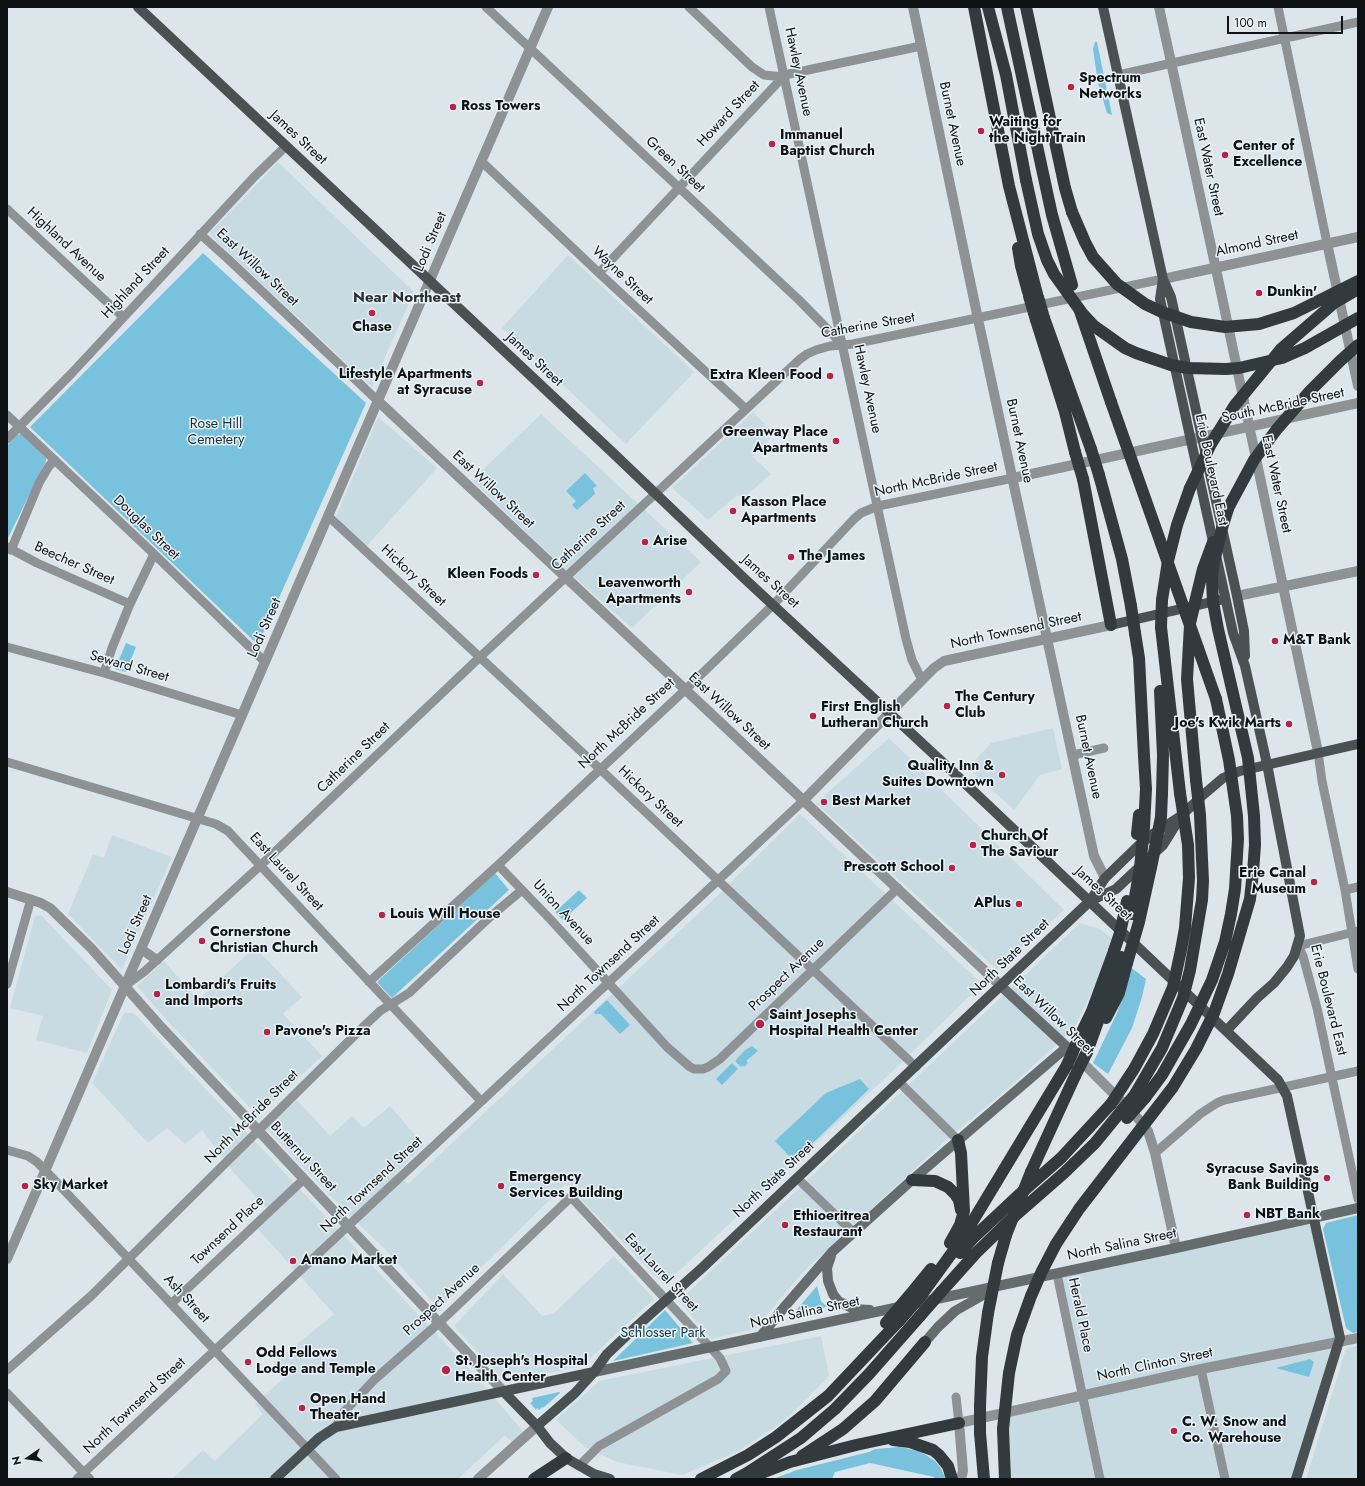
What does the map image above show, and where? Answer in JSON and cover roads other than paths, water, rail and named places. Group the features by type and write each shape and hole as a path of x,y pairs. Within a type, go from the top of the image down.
{"highway":[{"path":"974,7 1009,186 1033,295 1083,478 1111,625"},
{"path":"988,7 1006,75 1038,234 1047,260 1054,274 1082,313 1094,326 1125,348 1136,353 1171,365 1188,368 1214,369 1239,368 1282,358 1305,348 1358,318"},
{"path":"1007,7 1052,215 1072,285 1111,402 1216,698 1240,783 1246,830 1246,861 1238,936"},
{"path":"1026,7 1065,188 1072,212 1093,256 1117,284 1145,304 1162,312 1191,322 1225,327 1259,324 1294,313 1358,281"},
{"path":"915,1297 962,1239 1067,1065 1072,1045 1092,1011 1139,922 1152,863 1160,817 1162,793 1160,680 1162,600 1168,561 1177,524 1190,488 1211,444 1235,405 1281,349 1334,303 1358,289"},
{"path":"979,1479 982,1357 988,1313 998,1263 1006,1235 1031,1172 1075,1076 1119,993 1121,957 1126,942 1138,886 1143,845 1140,830 1146,789 1139,658 1122,559 1091,449 1040,319"},
{"path":"1124,1114 1162,1048 1182,998 1190,970 1202,900 1203,881 1200,815 1187,679 1190,623 1207,555 1229,506 1254,460 1277,429 1310,391 1358,345"},
{"path":"1005,1479 1003,1429 1009,1373 1017,1335 1031,1296 1056,1244 1079,1209 1173,1087 1196,1049 1214,1013 1228,974 1250,899 1253,872 1254,816 1248,758 1213,602 1213,566 1229,506"},
{"path":"840,1383 886,1323 915,1297 973,1238 1061,1158 1111,1104 1134,1069 1153,1034 1173,987 1181,950 1188,901 1188,846 1180,793 1161,627"},
{"path":"736,1479 802,1438 835,1409 869,1374 976,1253 1095,1143 1124,1114 1145,1098 1162,1075 1192,1024 1212,980 1225,942 1235,888 1238,840 1237,816 1229,760 1216,698"},
{"path":"701,1479 748,1456 776,1437 828,1396 899,1321 954,1238 962,1219 964,1211 964,1191 961,1153 958,1140"},
{"path":"912,1180 935,1181 948,1187 959,1200 962,1219"},
{"path":"790,1462 824,1442 875,1401 926,1342"},
{"path":"746,1479 790,1462 856,1445 959,1423"},
{"path":"980,1433 984,1479"},
{"path":"880,1440 910,1442 933,1450 948,1466 952,1479"},
{"path":"534,1479 566,1458"}],"main road":[{"name":"James Street","path":"138,7 746,580 774,604 1090,901 1278,1080 1287,1096 1340,1338 1339,1342"},
{"name":"Erie Boulevard East","path":"1103,7 1163,279 1171,297 1237,596 1244,631 1245,666"},
{"name":"Erie Boulevard East","path":"1163,279 1160,299 1233,633 1245,666 1266,764 1300,936 1298,946"},
{"name":"North Townsend Street","path":"1111,625 1237,596"},
{"name":"North State Street","path":"537,1426 574,1393 594,1372 607,1354 798,1178 1090,901 1106,878 1138,846 1181,816 1223,778 1240,770 1358,744"},
{"name":"North State Street","path":"1090,901 1116,889 1163,845 1181,816"},
{"path":"1227,1030 1257,998 1274,983 1294,956 1298,946"},
{"name":"East Willow Street","path":"1001,986 1072,1045"},
{"path":"760,1337 832,1252 958,1140 1072,1045"},
{"name":"North Salina Street","path":"274,1479 326,1432 336,1427 1003,1284 1057,1274 1358,1208"},
{"path":"832,1252 828,1268 828,1282 838,1301 854,1309 890,1309"},
{"path":"926,1342 938,1327 955,1311 1003,1284"},
{"path":"1296,1479 1339,1342"},
{"name":"Butternut Street","path":"504,1392 566,1458 594,1474 610,1479"}],"street":[{"name":"Green Street","path":"486,7 799,300 843,345"},
{"name":"Lodi Street","path":"7,1259 9,1249 46,1170 548,7"},
{"path":"689,7 752,67 764,75 784,77"},
{"name":"Hawley Avenue","path":"770,7 906,639 912,660 922,680"},
{"name":"Burnet Avenue","path":"913,7 978,319 1094,856 1106,878"},
{"name":"East Water Street","path":"1159,7 1216,267 1318,752 1322,781 1355,932 1358,968"},
{"path":"1278,7 1358,386"},
{"path":"1118,75 1284,37 1358,22"},
{"name":"Howard Street","path":"599,273 784,77 789,74 921,46"},
{"name":"Highland Street","path":"7,439 254,177 286,146"},
{"name":"Wayne Street","path":"481,161 746,409"},
{"name":"Highland Avenue","path":"7,209 123,317"},
{"name":"East Willow Street","path":"200,234 1001,986"},
{"name":"Almond Street","path":"1163,279 1358,236"},
{"name":"Catherine Street","path":"125,986 157,960 261,865 480,656 807,354 830,346 843,345 978,319 1163,279"},
{"name":"South McBride Street","path":"1190,441 1358,404"},
{"name":"Douglas Street","path":"7,415 154,554 265,662"},
{"name":"North McBride Street","path":"369,982 498,865 685,690 774,604 861,513 878,506 1190,441"},
{"path":"9,548 39,483 49,466 55,460"},
{"name":"Hickory Street","path":"328,516 480,656 916,1067"},
{"name":"Beecher Street","path":"9,548 130,604"},
{"path":"104,673 112,648 130,604 154,554"},
{"path":"1237,596 1358,571"},
{"name":"North Townsend Street","path":"84,1477 215,1350 804,800 934,668 944,661 1111,625"},
{"name":"Seward Street","path":"7,647 104,673 242,715"},
{"path":"1073,754 1104,748"},
{"name":"East Laurel Street","path":"7,762 216,824 228,831 481,1101"},
{"name":"Union Avenue","path":"498,865 551,920 667,1048 690,1068"},
{"path":"1345,890 1358,887"},
{"name":"Prospect Avenue","path":"690,1068 703,1069 720,1059 898,888"},
{"name":"North McBride Street","path":"7,1370 90,1296 358,1031 380,1011 409,993 490,916 522,890"},
{"name":"Butternut Street","path":"7,892 31,899 50,908 91,948 162,1028 440,1322 504,1392"},
{"path":"7,984 31,899"},
{"path":"1298,946 1355,932"},
{"name":"Erie Boulevard East","path":"1298,946 1303,956 1317,1008 1358,1199"},
{"path":"141,949 157,960"},
{"name":"East Willow Street","path":"1072,1045 1143,1123 1148,1131 1155,1152 1176,1248"},
{"path":"1155,1152 1200,1114 1224,1100 1358,1071"},
{"path":"899,1082 958,1140"},
{"name":"Ash Street","path":"7,1150 28,1156 46,1170 336,1479"},
{"path":"798,1178 854,1233"},
{"name":"Townsend Place","path":"171,1304 304,1179"},
{"name":"East Laurel Street","path":"571,1197 720,1358 726,1371 718,1378 599,1446 579,1466"},
{"name":"Prospect Avenue","path":"336,1427 342,1414 375,1379 440,1322 571,1197"},
{"name":"Herald Place","path":"1057,1274 1100,1479"},
{"name":"North Clinton Street","path":"959,1423 1201,1369 1358,1338"},
{"path":"1201,1369 1225,1479"},
{"path":"7,1393 84,1477"},
{"path":"956,1397 963,1471 961,1479"},
{"name":"North State Street","path":"478,1479 537,1426"}],"place":[{"name":"Spectrum Networks","path":"1071,87"},
{"name":"Ross Towers","path":"453,107"},
{"name":"Waiting for the Night Train","path":"981,131"},
{"name":"Immanuel Baptist Church","path":"772,144"},
{"name":"Center of Excellence","path":"1225,155"},
{"name":"Dunkin'","path":"1259,293"},
{"name":"Chase","path":"372,313"},
{"name":"Extra Kleen Food","path":"830,376"},
{"name":"Lifestyle Apartments at Syracuse","path":"480,383"},
{"name":"Greenway Place Apartments","path":"836,441"},
{"name":"Kasson Place Apartments","path":"733,511"},
{"name":"Arise","path":"645,542"},
{"name":"The James","path":"791,557"},
{"name":"Kleen Foods","path":"536,575"},
{"name":"Leavenworth Apartments","path":"689,592"},
{"name":"M&T Bank","path":"1275,641"},
{"name":"The Century Club","path":"947,706"},
{"name":"First English Lutheran Church","path":"813,716"},
{"name":"Joe's Kwik Marts","path":"1289,724"},
{"name":"Quality Inn & Suites Downtown","path":"1002,775"},
{"name":"Best Market","path":"824,802"},
{"name":"Church Of The Saviour","path":"973,845"},
{"name":"Prescott School","path":"952,868"},
{"name":"Erie Canal Museum","path":"1314,882"},
{"name":"APlus","path":"1019,904"},
{"name":"Louis Will House","path":"382,915"},
{"name":"Cornerstone Christian Church","path":"202,941"},
{"name":"Lombardi's Fruits and Imports","path":"157,994"},
{"name":"Saint Josephs Hospital Health Center","path":"760,1024"},
{"name":"Pavone's Pizza","path":"267,1032"},
{"name":"Syracuse Savings Bank Building","path":"1327,1178"},
{"name":"Sky Market","path":"25,1186"},
{"name":"Emergency Services Building","path":"501,1186"},
{"name":"NBT Bank","path":"1247,1215"},
{"name":"Ethioeritrea Restaurant","path":"785,1225"},
{"name":"Amano Market","path":"293,1261"},
{"name":"Odd Fellows Lodge and Temple","path":"248,1362"},
{"name":"St. Joseph's Hospital Health Center","path":"446,1370"},
{"name":"Open Hand Theater","path":"302,1408"},
{"name":"C. W. Snow and Co. Warehouse","path":"1174,1431"}],"district":[{"name":"Near Northeast","path":"407,298"}],"park label":[{"name":"Rose Hill Cemetery","path":"216,434"},
{"name":"Schlosser Park","path":"663,1334"}]}
